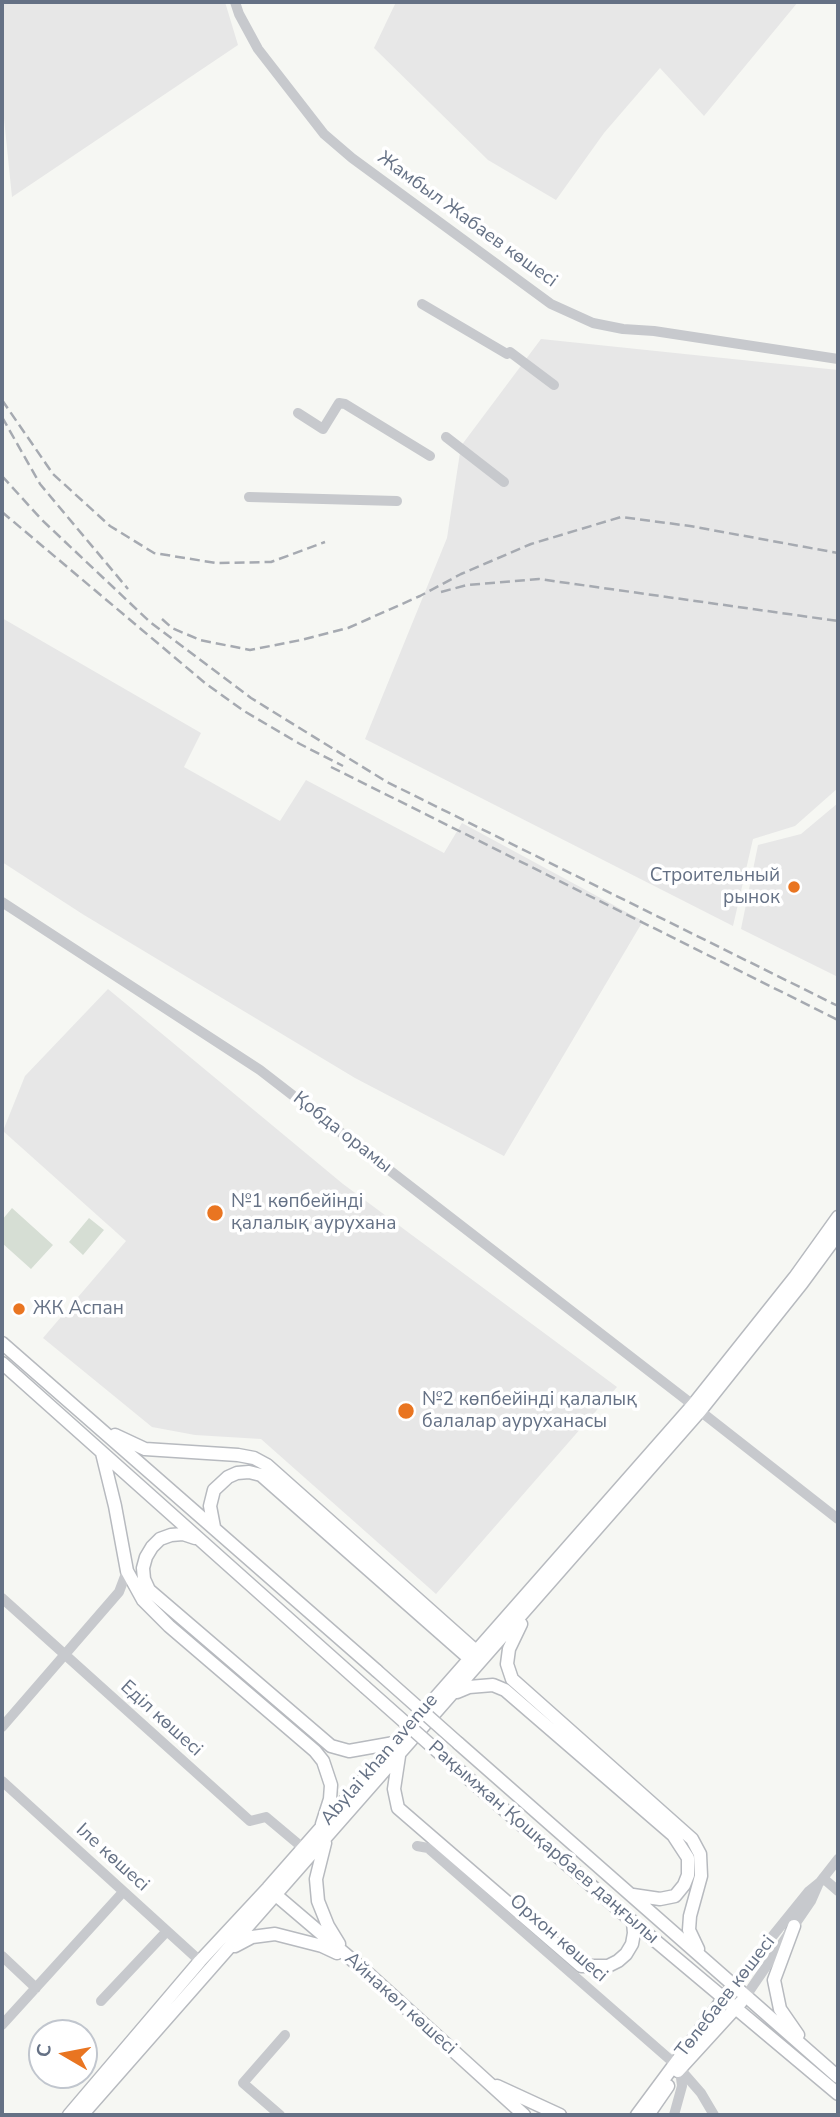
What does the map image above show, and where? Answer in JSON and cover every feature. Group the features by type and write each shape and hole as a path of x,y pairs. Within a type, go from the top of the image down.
{"main road":[{"path":"696,1408 838,1217"},
{"path":"696,1408 802,1283 838,1234"},
{"name":"Рақымжан Қошқарбаев даңғылы","path":"2,1343 746,1996"},
{"name":"Рақымжан Қошқарбаев даңғылы","path":"2,1363 445,1758 633,1922 838,2094"},
{"name":"Abylai khan avenue","path":"397,1748 443,1703 527,1611 696,1408"},
{"name":"Abylai khan avenue","path":"68,2115 200,1961 272,1891 397,1748 473,1655 696,1408"},
{"path":"99,1428 145,1449 238,1455 254,1458 267,1465 473,1655"},
{"path":"102,1452 127,1571 143,1600 169,1626 323,1760 331,1784 316,1879 318,1901 334,1936 355,1963"},
{"path":"214,1527 210,1506 214,1490 228,1477 237,1473 261,1475 473,1655"},
{"path":"203,1544 194,1537 183,1534 160,1539 146,1557 143,1568 149,1590 331,1746 349,1751 397,1748 394,1788 398,1808 580,1966 608,1966 618,1961 632,1944 633,1922"},
{"path":"527,1611 509,1649 507,1664 512,1679 692,1839 700,1854 701,1876 689,1930 704,1958"},
{"path":"443,1703 469,1687 493,1685 505,1690 673,1835 688,1858 688,1875 684,1885 675,1896 660,1899 632,1895"},
{"name":"Abylai khan avenue","path":"82,2115 223,1954 303,1848 324,1832"},
{"name":"Айнакөл көшесі","path":"272,1891 524,2115"},
{"path":"794,1926 774,1980 780,2009 805,2047"},
{"path":"223,1954 252,1937 275,1934 322,1946 355,1963"},
{"name":"Төлебаев көшесі","path":"648,2115 677,2066 733,1985"},
{"path":"746,1996 838,2077"},
{"name":"Төлебаев көшесі","path":"637,2115 663,2079 746,1996"},
{"path":"822,2062 838,2071"},
{"path":"629,2115 663,2079"},
{"path":"487,2082 560,2115"}],"street":[{"name":"Жамбыл Жабаев көшесі","path":"235,2 258,49 324,134 352,158 551,304 593,323 623,329 654,331 838,359"},
{"path":"422,304 509,353 554,385"},
{"path":"298,413 323,429 339,403 345,404 430,456"},
{"path":"446,437 504,482"},
{"path":"249,497 397,501"},
{"name":"Қобда орамы","path":"2,902 260,1070 838,1519"},
{"path":"2,1727 119,1592 127,1571"},
{"name":"Еділ көшесі","path":"2,1598 250,1821 266,1817 303,1848"},
{"name":"Іле көшесі","path":"2,1781 200,1961"},
{"name":"Орхон көшесі","path":"417,1846 428,1848 677,2066 701,2093 714,2115"},
{"name":"Төлебаев көшесі","path":"733,1985 838,1859"},
{"path":"821,1880 838,1891"},
{"name":"Төлебаев көшесі","path":"746,1996 811,1901 821,1880"},
{"path":"2,2025 123,1892"},
{"path":"101,2001 167,1931"},
{"path":"2,1956 36,1988"},
{"path":"280,2115 243,2083 285,2035"},
{"path":"674,2115 682,2086 677,2066"}],"shaded area":[{"path":"2,2 225,2 238,45 12,197 2,99"},
{"path":"396,2 798,2 704,116 660,68 604,133 556,200 488,160 374,48"},
{"path":"541,339 838,370 838,788 795,826 753,839 733,926 365,739 447,538 461,446"},
{"path":"2,618 201,733 184,767 280,821 306,780 444,853 462,823 643,921 504,1156 355,1078 84,915 2,862"},
{"name":"Строительный рынок","path":"838,803 838,977 741,929 758,845 801,834"},
{"path":"108,989 343,1184 617,1387 436,1594 261,1439 195,1435 152,1427 43,1338 126,1241 3,1131 25,1076"},
{"path":"12,1208 53,1245 31,1269 2,1243 2,1220"},
{"path":"89,1218 104,1230 83,1255 69,1242"}],"railway":[{"path":"2,400 53,474 110,526 154,553 216,563 271,562 325,542"},
{"path":"2,417 40,484 128,589"},
{"path":"2,476 42,520 150,622 251,698 387,782 838,1006"},
{"path":"2,512 205,683 244,711 343,766"},
{"path":"162,619 172,628 200,640 250,650 301,640 348,628 531,544 621,517 690,526 838,553"},
{"path":"441,592 467,585 539,579 838,621"},
{"path":"331,767 838,1020"}],"place":[{"name":"Строительный рынок","path":"794,887"},
{"name":"№1 көпбейінді қалалық аурухана","path":"215,1213"},
{"name":"ЖК Аспан","path":"19,1309"},
{"name":"№2 көпбейінді қалалық балалар ауруханасы","path":"406,1411"}]}
